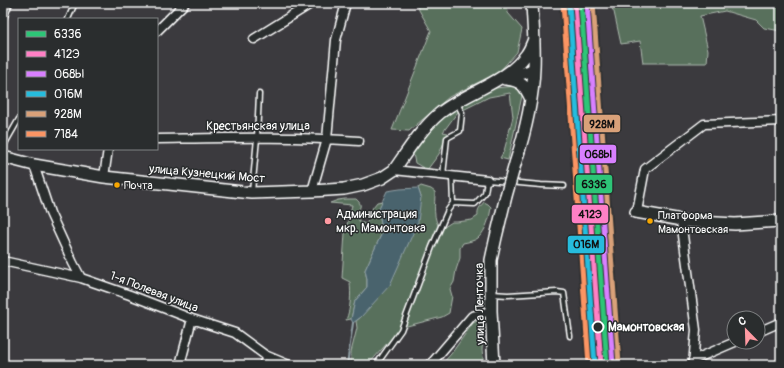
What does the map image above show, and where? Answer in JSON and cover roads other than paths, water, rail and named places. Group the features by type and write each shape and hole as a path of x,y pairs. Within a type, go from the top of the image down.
{"street":[{"path":"158,30 185,3"},
{"path":"254,39 312,3"},
{"path":"312,191 327,139 336,40 346,3"},
{"name":"улица Ленточка","path":"494,365 491,260 506,196 523,138 531,100 534,68 532,5"},
{"path":"510,74 527,54 534,39"},
{"path":"510,74 524,66 534,68"},
{"path":"510,74 524,87 531,100"},
{"name":"улица Кузнецкий Мост","path":"3,157 34,165 104,177 252,193 344,189 363,185 382,178 394,170 419,134 440,113 456,102 510,74"},
{"path":"781,121 704,124 645,169 636,212 681,221 735,224 781,221"},
{"name":"Крестьянская улица","path":"158,138 327,139 359,141"},
{"path":"104,177 108,150"},
{"path":"34,165 50,213 81,278"},
{"path":"394,170 487,180"},
{"path":"681,221 696,330 693,362"},
{"name":"1-я Полевая улица","path":"3,261 81,278 235,334 265,355 289,365"},
{"path":"430,365 472,316 492,311"},
{"path":"180,365 192,319"},
{"path":"766,329 781,322"},
{"path":"693,362 726,346"}],"lane":[{"path":"3,21 10,3"},
{"path":"68,18 75,3"},
{"path":"252,193 259,94"},
{"path":"443,176 447,138 460,131 462,113 456,102"},
{"path":"3,147 18,121"},
{"path":"376,365 401,330 432,247 448,210 453,203 452,177"},
{"path":"453,203 475,204 485,193 487,180 564,186"},
{"path":"491,294 508,295 557,292 564,293 570,336"},
{"path":"261,365 265,355"}],"water":[{"path":"418,188 421,197 418,222 390,285 361,317 353,323 351,319 355,301 367,287 365,270 382,233 379,208 387,191"}],"waterway":[{"path":"347,365 353,323"}],"place":[{"name":"Почта","path":"117,185"},
{"name":"Администрация мкр. Мамонтовка","path":"328,221"},
{"name":"Платформа Мамонтовская","path":"650,221"},
{"name":"Мамонтовская","path":"598,327"}]}
